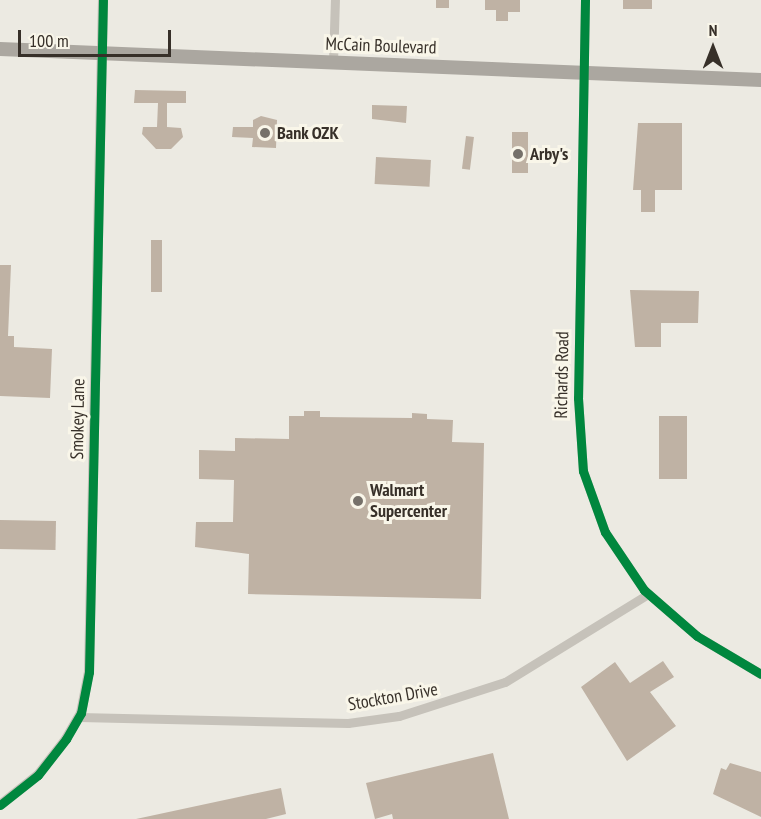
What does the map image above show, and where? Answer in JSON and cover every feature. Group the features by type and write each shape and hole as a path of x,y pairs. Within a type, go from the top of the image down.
{"main road":[{"name":"McCain Boulevard","path":"0,49 761,80"}],"street":[{"name":"Smokey Lane","path":"0,805 38,775 79,717 90,651 103,0"},
{"path":"333,62 335,0"},
{"name":"Richards Road","path":"585,0 580,449 605,532 648,594 697,636 761,674"},
{"name":"Stockton Drive","path":"79,717 348,723 399,716 505,682 648,594"}],"building":[{"path":"436,0 449,0 449,8 436,8"},
{"path":"485,0 520,0 520,12 508,12 508,21 496,21 496,10 485,10"},
{"path":"623,0 652,0 652,9 623,9"},
{"path":"135,90 186,91 186,103 167,103 167,127 181,128 183,137 171,149 156,149 142,134 143,127 157,127 158,103 134,103"},
{"path":"372,105 407,106 406,123 372,119"},
{"name":"Bank OZK","path":"261,116 277,120 276,148 252,147 253,138 232,137 233,127 253,127 253,120"},
{"path":"638,123 682,123 682,190 655,190 655,212 641,212 641,190 633,190"},
{"name":"Arby's","path":"512,132 528,132 528,173 512,173"},
{"path":"466,136 474,137 470,170 462,169"},
{"path":"376,157 431,160 430,187 375,184"},
{"path":"151,240 162,240 162,292 151,292"},
{"path":"0,265 11,265 8,336 14,336 14,347 52,349 50,398 0,396"},
{"path":"630,290 699,291 698,323 661,323 661,347 635,347"},
{"name":"Walmart Supercenter","path":"304,411 320,411 320,417 412,418 412,413 427,414 427,419 453,420 452,442 484,443 481,599 248,594 249,554 195,547 196,522 233,522 234,480 199,479 199,450 235,451 235,438 289,439 289,416 304,416"},
{"path":"659,416 687,416 687,479 659,479"},
{"path":"0,520 56,521 55,550 0,549"},
{"path":"663,661 674,677 650,692 676,726 627,761 581,687 615,662 630,683"},
{"path":"493,753 509,819 393,819 392,814 375,819 366,783"},
{"path":"730,763 761,772 761,817 713,794 721,768 726,770"},
{"path":"281,788 286,814 266,819 136,819"}],"cycle path":[{"path":"0,805 38,775 66,739 81,713 89,672 103,0"},
{"path":"585,0 578,398 583,471 605,532 644,590 697,636 761,674"}],"place":[{"name":"Bank OZK","path":"265,133"},
{"name":"Arby's","path":"518,154"},
{"name":"Walmart Supercenter","path":"358,501"}]}
